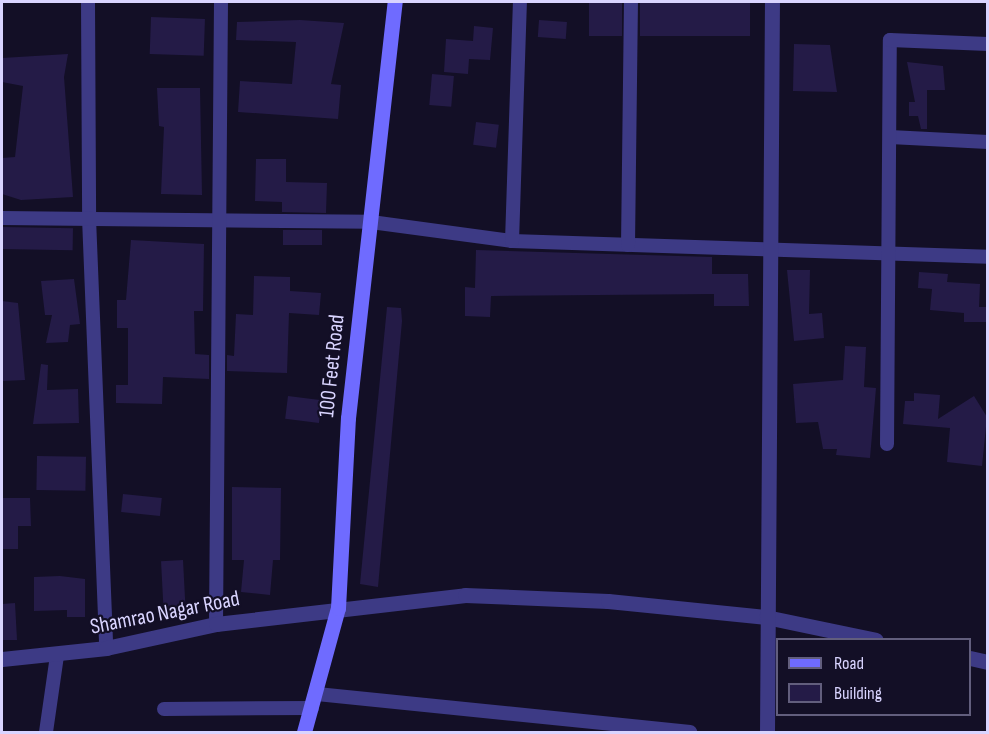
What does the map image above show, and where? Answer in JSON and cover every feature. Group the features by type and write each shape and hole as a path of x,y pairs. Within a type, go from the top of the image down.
{"main road":[{"name":"100 Feet Road","path":"304,732 338,608 348,418 395,2"}],"street":[{"path":"88,2 89,218 106,648"},
{"path":"216,624 221,2"},
{"path":"512,241 520,2"},
{"path":"628,245 631,2"},
{"path":"767,732 772,2"},
{"path":"887,444 890,40 987,44"},
{"path":"890,137 987,142"},
{"path":"2,218 371,222 512,241 769,246 889,254 987,257"},
{"name":"Shamrao Nagar Road","path":"2,659 57,656 106,648 216,624 465,594 608,601 766,617 871,638"},
{"path":"46,732 57,656"},
{"path":"971,658 987,662"},
{"path":"164,710 314,701 690,732"}],"building":[{"path":"589,2 622,2 622,36 589,36"},
{"path":"640,2 750,2 750,36 640,36"},
{"path":"151,17 205,19 204,56 150,54"},
{"path":"300,20 344,23 331,84 341,85 338,119 238,112 240,81 292,84 296,42 236,40 237,22"},
{"path":"539,20 567,22 566,39 538,37"},
{"path":"474,26 493,28 490,60 469,59 468,74 444,72 446,39 473,41"},
{"path":"794,44 830,45 837,92 793,91"},
{"path":"68,54 64,77 73,197 21,200 2,194 2,158 15,157 23,86 2,82 2,58"},
{"path":"907,62 943,66 945,90 927,90 927,129 921,129 918,116 909,116 909,102 915,102"},
{"path":"432,74 454,76 451,107 429,105"},
{"path":"157,88 200,88 202,195 161,194 164,127 159,126"},
{"path":"476,122 499,125 496,148 473,145"},
{"path":"256,159 286,159 286,182 327,183 326,213 282,212 282,202 255,201"},
{"path":"2,227 73,228 73,250 2,249"},
{"path":"283,230 322,230 322,245 283,245"},
{"path":"131,240 204,244 203,311 194,311 195,354 209,355 209,379 163,377 162,404 116,403 116,385 128,385 128,328 117,328 117,300 126,300"},
{"path":"476,250 712,257 712,274 748,274 749,306 714,306 714,294 491,296 490,317 465,316 465,287 475,288"},
{"path":"787,270 810,270 809,314 822,313 824,338 794,341"},
{"path":"919,272 948,274 947,282 980,284 979,307 987,307 987,322 964,322 964,313 930,310 932,289 918,288"},
{"path":"254,276 290,277 290,291 321,293 319,315 289,313 287,373 227,371 227,355 234,356 236,314 253,315"},
{"path":"74,279 80,324 70,325 68,342 46,343 52,315 45,315 41,281"},
{"path":"2,301 18,303 25,380 2,381"},
{"path":"387,307 401,308 402,321 378,587 360,584"},
{"path":"845,346 866,347 864,387 876,388 870,458 836,455 837,449 823,449 818,422 796,423 793,384 843,380"},
{"path":"41,364 48,365 47,390 78,389 79,423 33,424"},
{"path":"914,393 940,395 938,419 974,396 987,417 982,466 947,462 950,428 903,424 905,401 914,401"},
{"path":"288,396 322,400 319,423 285,419"},
{"path":"37,456 86,457 85,491 36,490"},
{"path":"232,487 281,488 280,560 273,560 270,595 241,592 244,560 232,560"},
{"path":"123,494 162,498 160,516 121,512"},
{"path":"2,498 30,498 31,526 18,526 18,549 2,549"},
{"path":"183,560 186,615 164,616 161,561"},
{"path":"60,576 85,579 85,617 67,617 67,610 34,611 34,577"},
{"path":"15,603 17,640 2,640 2,604"}]}
